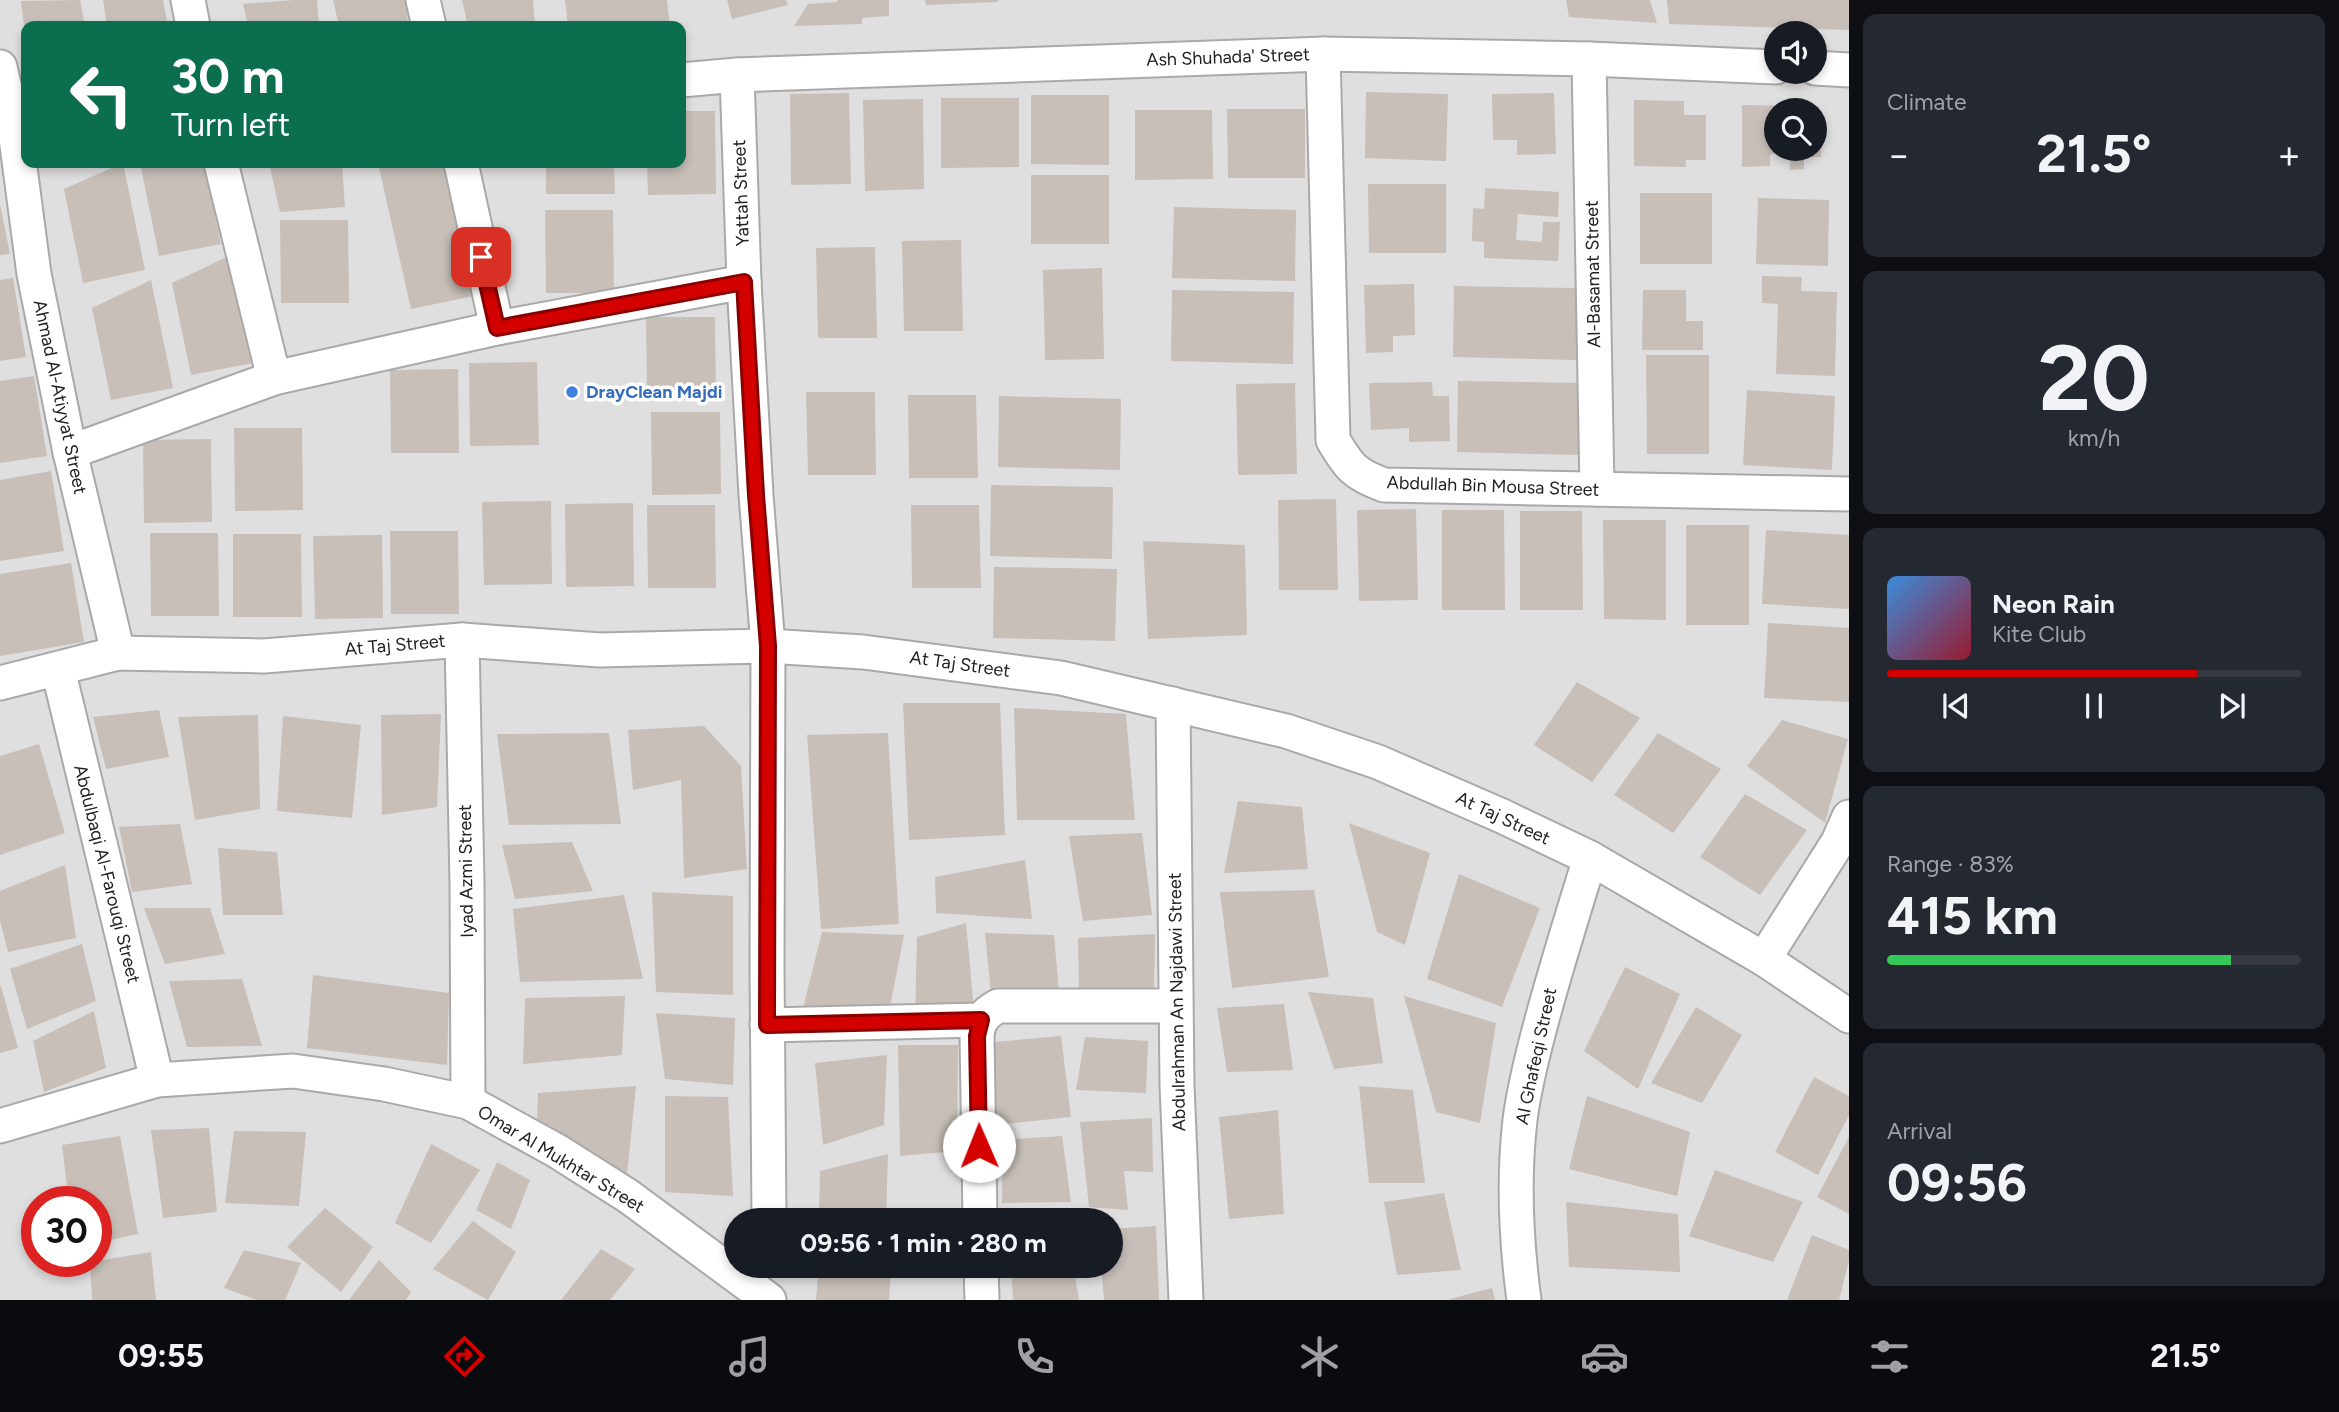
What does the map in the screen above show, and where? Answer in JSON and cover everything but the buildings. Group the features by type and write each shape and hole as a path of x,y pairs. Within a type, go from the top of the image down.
{"street":[{"path":"188,0 191,21"},
{"path":"423,0 428,21"},
{"name":"Ash Shuhada' Street","path":"686,80 737,75 1322,54 1590,59 1764,66"},
{"name":"Abdullah Bin Mousa Street","path":"1322,54 1333,440 1345,460 1362,477 1384,485 1849,494"},
{"name":"Al-Basamat Street","path":"1590,59 1597,489"},
{"name":"Ahmad Al-Atiyyat Street","path":"0,67 14,138 34,274 70,452 118,653"},
{"path":"1827,69 1849,70"},
{"name":"Yattah Street","path":"737,75 744,282 768,646 769,1208"},
{"path":"222,168 274,378"},
{"path":"462,168 497,328"},
{"path":"70,452 274,378 497,328 744,282"},
{"name":"At Taj Street","path":"0,683 118,653 264,656 462,640 600,650 768,646 863,652 1048,676 1286,731 1378,762 1590,858 1764,959 1849,1016"},
{"name":"Iyad Azmi Street","path":"462,640 468,1102"},
{"name":"Abdulbaqi Al-Farouqi Street","path":"58,669 157,1080"},
{"name":"Abdulrahman An Najdawi Street","path":"1173,704 1175,1006 1186,1300"},
{"path":"1764,959 1838,842 1849,817"},
{"name":"Al Ghafeqi Street","path":"1524,1300 1517,1247 1516,1167 1520,1118 1530,1066 1554,974 1590,858"},
{"path":"981,1208 977,1047 978,1028 987,1012 998,1006 1175,1006"},
{"path":"767,1025 981,1020"},
{"name":"Omar Al Mukhtar Street","path":"0,1126 157,1080 293,1071 383,1084 468,1102 557,1151 628,1196 769,1300"},
{"path":"769,1278 769,1300"},
{"path":"981,1278 982,1300"}],"shaded area":[{"path":"0,0 1849,0 1849,1300 0,1300"}],"place":[{"name":"DrayClean Majdi","path":"572,392"}],"route":[{"path":"481,257 497,328 744,282 768,646 767,1025 981,1020 977,1036 979,1146"}]}
